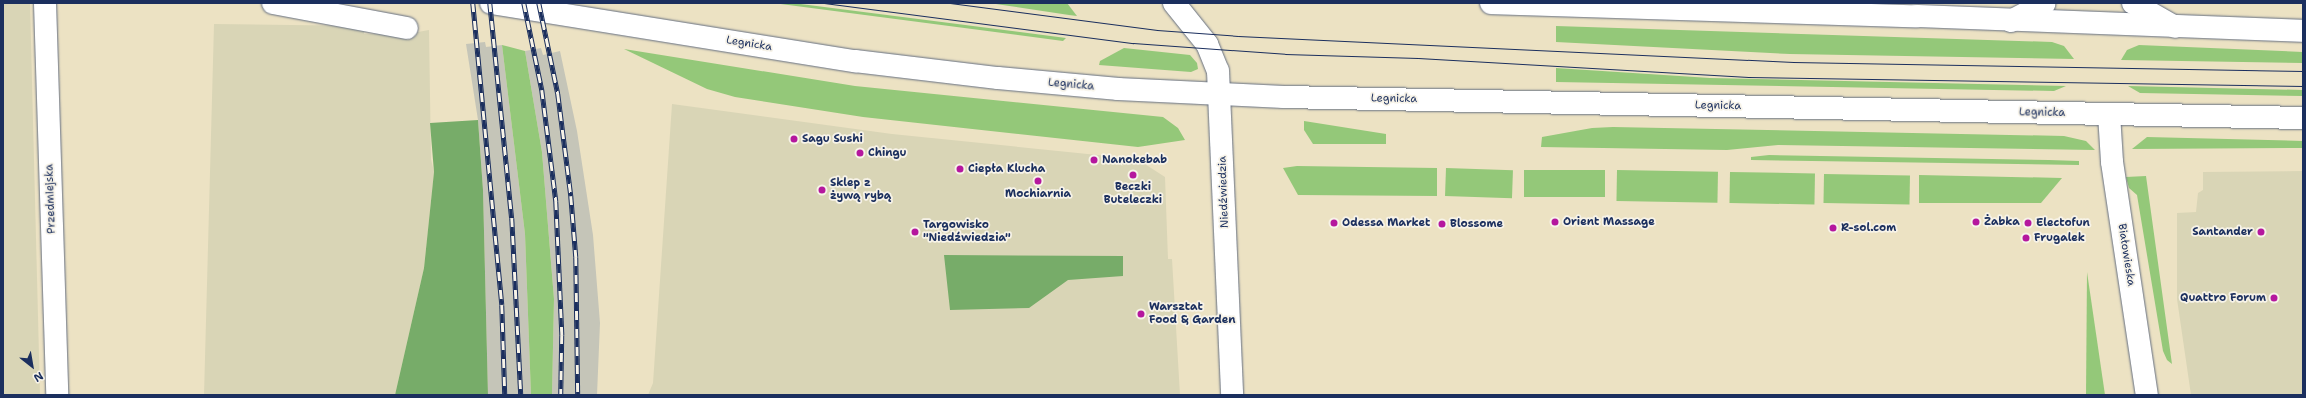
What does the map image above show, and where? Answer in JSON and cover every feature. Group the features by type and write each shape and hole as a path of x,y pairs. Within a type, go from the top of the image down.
{"main road":[{"name":"Przedmiejska","path":"45,3 57,395"},
{"path":"273,3 407,28"},
{"name":"Legnicka","path":"491,3 855,61 1005,79 1118,89 1220,95 2303,118"},
{"name":"Niedźwiedzia","path":"1174,3 1207,44 1218,72 1232,395"},
{"path":"1491,3 1916,16 2011,21 2303,31"},
{"path":"2011,21 2045,3"},
{"path":"2133,3 2174,27"},
{"name":"Białowieska","path":"2109,114 2112,162 2147,395"}],"shaded area":[{"path":"3,3 30,3 40,395 3,395"},
{"path":"214,24 364,26 364,34 407,34 429,30 431,159 434,172 424,268 395,395 204,395"},
{"path":"485,42 486,47 502,45 525,234 531,395 488,395 483,190 478,120 466,44"},
{"path":"541,48 543,55 560,51 577,131 593,235 600,323 597,395 552,395 554,299 542,152 525,51"},
{"name":"Targowisko \"Niedźwiedzia\"","path":"672,104 892,134 1137,159 1165,177 1168,259 1172,259 1180,395 648,395 653,383"},
{"path":"2303,171 2303,395 2191,395 2177,299 2177,213 2196,212 2198,193 2203,190 2203,172"}],"green space":[{"path":"773,3 793,3 1066,38 1063,41"},
{"path":"989,3 1067,3 1077,16 1069,15"},
{"path":"1556,26 2052,42 2064,46 2074,59 1790,54 1556,42"},
{"path":"502,45 525,51 542,152 554,299 552,395 531,395 525,234"},
{"path":"2139,45 2303,52 2303,63 2121,60 2127,50"},
{"path":"1124,48 1190,55 1197,63 1198,69 1191,72 1099,65 1100,61"},
{"path":"624,49 855,86 1163,117 1178,128 1185,140 1138,147 863,117 735,97 707,89"},
{"path":"1556,68 1710,78 2066,86 2054,91 1556,82"},
{"path":"2128,86 2303,90 2303,96 2140,93"},
{"path":"478,120 483,190 488,395 395,395 424,268 434,172 430,123"},
{"path":"1304,121 1386,134 1386,144 1313,144 1304,130"},
{"path":"1613,127 2064,136 2086,141 2095,150 1778,145 1727,150 1541,147 1542,137 1592,128"},
{"path":"2147,137 2303,141 2303,148 2132,149"},
{"path":"1769,155 2049,160 2079,161 2079,165 1751,160 1751,157"},
{"path":"1297,166 1437,168 1437,196 1298,195 1283,168"},
{"path":"1446,168 1513,170 1512,198 1445,196"},
{"path":"1524,170 1605,170 1605,197 1524,197"},
{"path":"1617,170 1718,172 1717,203 1616,201"},
{"path":"1730,172 1815,173 1814,204 1729,203"},
{"path":"1824,174 1910,176 1909,204 1823,203"},
{"path":"1919,175 2062,178 2041,203 1919,203"},
{"path":"2146,176 2172,364 2167,360 2163,351 2137,195 2129,188 2126,177"},
{"path":"944,255 1123,256 1123,276 1068,280 1029,308 950,310"},
{"path":"2087,272 2105,395 2086,395"}],"tram line":[{"path":"824,3 1133,43 1285,54 1418,58 1748,77 2303,86"},
{"path":"950,3 1157,30 1238,36 1793,62 2303,71"}],"railway":[{"path":"473,3 502,305 505,395"},
{"path":"490,3 512,218 521,395"},
{"path":"524,3 542,90 556,201 562,335 561,395"},
{"path":"539,3 558,94 571,196 576,257 578,395"}],"place":[{"name":"Sagu Sushi","path":"794,139"},
{"name":"Chingu","path":"860,153"},
{"name":"Nanokebab","path":"1094,160"},
{"name":"Ciepła Klucha","path":"960,169"},
{"name":"Beczki Buteleczki","path":"1133,175"},
{"name":"Mochiarnia","path":"1038,181"},
{"name":"Sklep z żywą rybą","path":"822,190"},
{"name":"Orient Massage","path":"1555,222"},
{"name":"Żabka","path":"1976,222"},
{"name":"Odessa Market","path":"1334,223"},
{"name":"Electofun","path":"2028,223"},
{"name":"Blossome","path":"1442,224"},
{"name":"R-sol.com","path":"1833,228"},
{"name":"Targowisko \"Niedźwiedzia\"","path":"915,232"},
{"name":"Santander","path":"2261,232"},
{"name":"Frugalek","path":"2026,238"},
{"name":"Quattro Forum","path":"2274,298"},
{"name":"Warsztat Food & Garden","path":"1141,314"}]}
